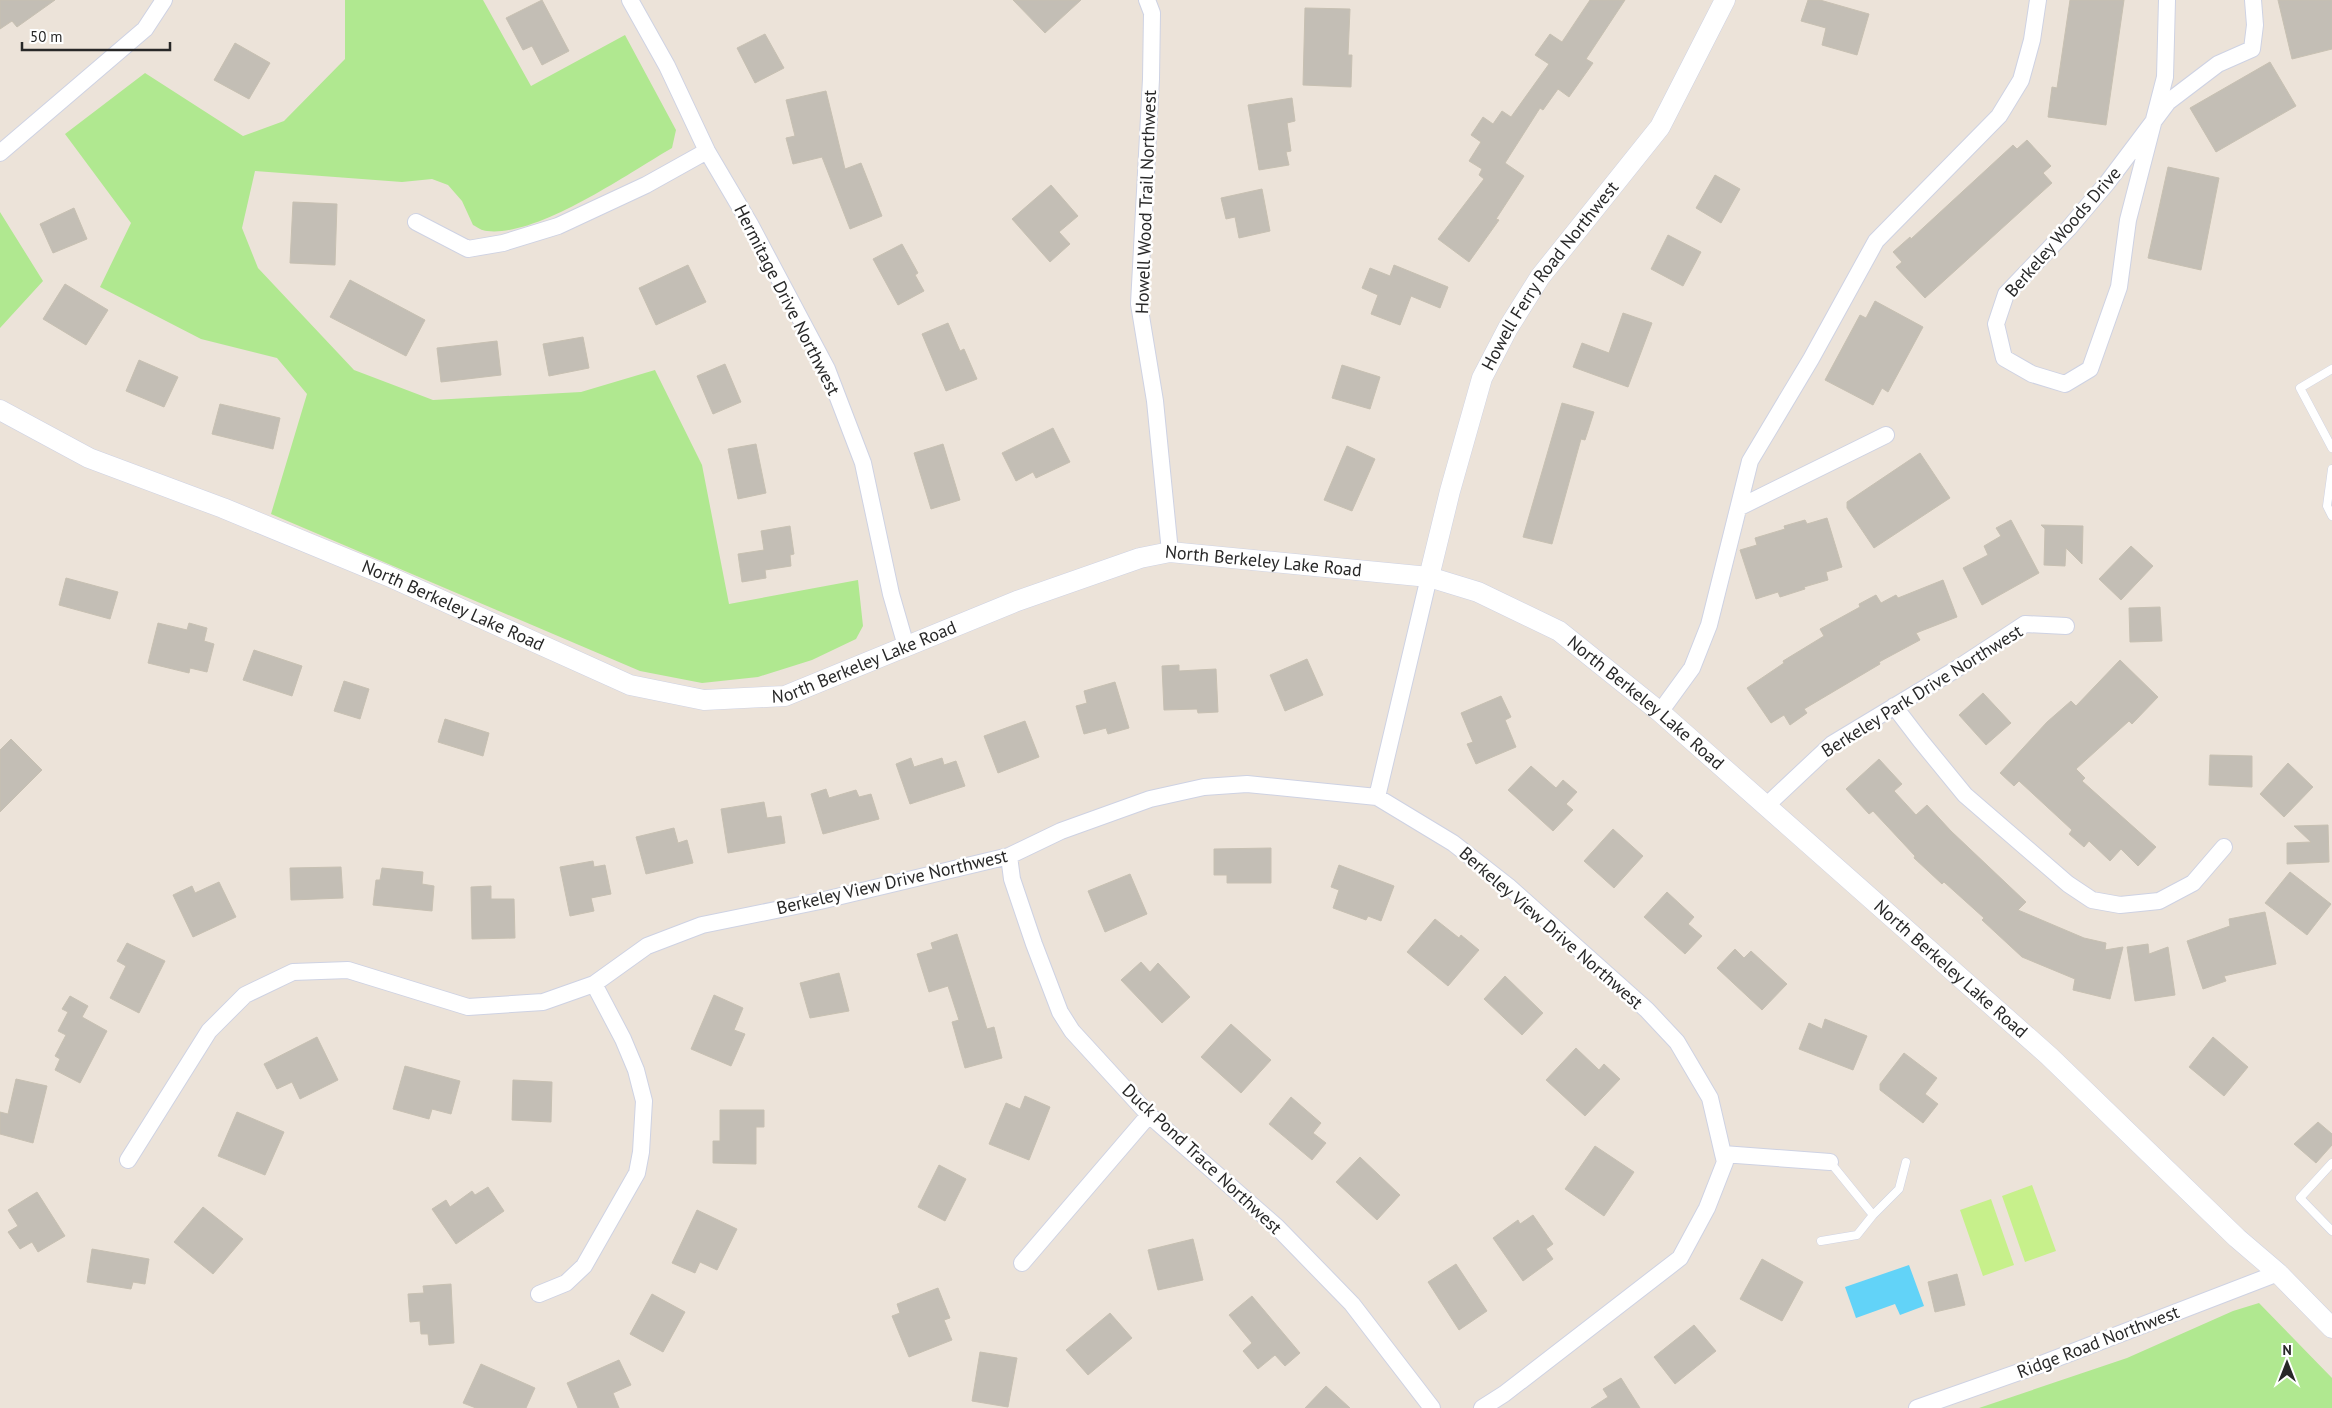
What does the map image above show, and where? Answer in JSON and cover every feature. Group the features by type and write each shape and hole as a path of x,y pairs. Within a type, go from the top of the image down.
{"street":[{"path":"0,153 145,30 164,0"},
{"name":"Hermitage Drive Northwest","path":"630,0 667,66 707,151 750,224 827,369 863,464 891,594 906,646"},
{"name":"Howell Wood Trail Northwest","path":"1147,0 1152,13 1151,79 1139,304 1155,401 1170,552"},
{"name":"Howell Ferry Road Northwest","path":"1429,577 1450,491 1482,378 1508,328 1540,277 1660,127 1725,0"},
{"path":"1660,712 1692,668 1709,625 1750,461 1811,358 1876,241 1999,116 2021,80 2032,40 2038,0"},
{"name":"Berkeley Woods Drive","path":"2168,0 2165,77 2154,120 2128,220 2120,287 2090,369 2065,384 2032,374 2004,358 1996,324 2006,294 2069,228 2107,183 2154,120 2168,102 2218,64 2252,49 2256,24 2254,0"},
{"path":"416,222 468,249 503,242 558,226 646,186 707,151"},
{"name":"North Berkeley Lake Road","path":"0,410 89,458 223,508 388,576 630,685 704,700 785,696 1044,592 1140,558 1170,552 1429,577 1478,592 1560,631 1660,712 2049,1056 2237,1238 2278,1273 2332,1328"},
{"path":"1740,507 1886,435"},
{"path":"1377,798 1429,577"},
{"name":"Berkeley Park Drive Northwest","path":"1767,805 1832,744 1958,668 2025,624 2066,626"},
{"path":"1894,706 1966,794 2068,884 2092,900 2120,905 2158,901 2194,883 2224,847"},
{"name":"Berkeley View Drive Northwest","path":"128,1160 209,1030 245,995 293,972 348,970 468,1007 543,1002 594,984 647,946 702,925 820,901 1009,856 1061,831 1141,802 1204,787 1247,784 1377,798 1453,843 1508,886 1647,1010 1677,1042 1710,1098 1725,1162 1707,1208 1680,1258 1504,1394 1482,1408"},
{"name":"Duck Pond Trace Northwest","path":"1009,856 1012,879 1060,1012 1072,1032 1149,1115 1277,1227 1352,1304 1432,1408"},
{"path":"539,1294 566,1283 584,1266 621,1205 639,1166 644,1101 636,1070 594,984"},
{"path":"1022,1263 1149,1115"},
{"path":"1723,1154 1830,1162"},
{"name":"Ridge Road Northwest","path":"1917,1408 2039,1365 2278,1273"}],"lane":[{"path":"2332,369 2300,388 2332,448"},
{"path":"2332,469 2327,506 2332,516"},
{"path":"1830,1162 1874,1215"},
{"path":"1821,1241 1857,1235 1899,1189 1906,1162"},
{"path":"2332,1163 2300,1198 2332,1231"}],"green space":[{"path":"345,0 483,0 531,86 625,35 676,130 672,148 582,202 531,224 508,230 485,231 473,225 462,201 448,185 432,179 402,182 255,171 242,228 258,268 354,370 433,400 581,392 655,370 702,465 729,604 858,580 863,626 856,639 812,660 758,677 702,683 640,671 271,514 307,394 277,358 201,339 100,287 131,223 65,134 145,73 243,136 284,121 345,59"},
{"path":"0,212 43,281 0,328"},
{"path":"2032,1185 2056,1251 2025,1262 2002,1196"},
{"path":"1991,1199 2014,1265 1983,1276 1960,1210"},
{"path":"2259,1303 2332,1378 2332,1408 1979,1408 2127,1358 2233,1311"}],"water":[{"path":"1909,1265 1924,1306 1900,1315 1895,1304 1856,1318 1845,1287"}],"building":[{"path":"0,0 55,0 17,27 12,21 0,29"},
{"path":"542,0 569,51 542,65 532,46 523,50 506,18"},
{"path":"1013,0 1081,0 1045,33"},
{"path":"1590,0 1625,0 1586,59 1593,63 1569,97 1558,89 1543,110 1540,108 1505,163 1524,176 1496,219 1499,220 1469,262 1438,239 1484,179 1479,175 1482,169 1469,161 1481,142 1471,135 1483,117 1493,124 1502,111 1511,117 1549,64 1535,55 1550,34 1562,42"},
{"path":"1808,0 1820,0 1869,14 1857,55 1822,45 1826,28 1801,21"},
{"path":"2070,0 2124,0 2106,125 2048,117 2052,87 2057,88"},
{"path":"2278,0 2332,0 2332,49 2292,59"},
{"path":"1305,8 1350,9 1348,55 1352,55 1351,87 1303,85"},
{"path":"765,34 784,68 755,83 737,48"},
{"path":"235,43 270,63 249,99 214,80"},
{"path":"2270,62 2296,106 2216,152 2190,108"},
{"path":"826,91 845,169 861,163 882,216 850,229 822,157 793,164 786,138 795,136 786,100"},
{"path":"1292,98 1295,121 1287,123 1291,151 1286,152 1289,165 1259,170 1248,105"},
{"path":"2027,140 2051,166 2043,173 2052,183 1925,298 1896,267 1902,262 1893,252 1910,237 1911,239 2013,145 2017,149"},
{"path":"2168,167 2219,178 2201,270 2148,258"},
{"path":"1715,175 1740,189 1721,223 1696,208"},
{"path":"1051,185 1078,216 1059,232 1070,244 1050,262 1012,219"},
{"path":"1262,189 1270,231 1239,238 1235,217 1226,219 1221,198"},
{"path":"293,202 337,204 335,265 290,263"},
{"path":"74,208 87,239 53,253 40,224"},
{"path":"1668,235 1701,252 1683,286 1651,269"},
{"path":"902,244 918,273 915,275 924,291 898,305 873,259"},
{"path":"688,265 706,302 656,325 639,288"},
{"path":"1394,265 1448,287 1440,308 1411,296 1400,325 1371,314 1378,295 1362,288 1370,268 1390,276"},
{"path":"350,280 425,320 406,356 330,317"},
{"path":"65,284 108,310 86,345 43,319"},
{"path":"1875,301 1923,327 1888,392 1882,388 1873,405 1825,380 1860,315 1866,318"},
{"path":"1623,313 1652,323 1628,387 1573,367 1582,343 1609,353"},
{"path":"948,323 960,351 964,349 977,379 946,391 922,334"},
{"path":"583,337 589,368 549,376 543,344"},
{"path":"497,341 501,375 441,382 437,348"},
{"path":"139,360 178,377 164,407 126,391"},
{"path":"725,364 741,402 713,414 697,376"},
{"path":"1342,365 1380,377 1370,409 1332,398"},
{"path":"1562,403 1594,412 1585,440 1581,439 1552,544 1523,537"},
{"path":"220,404 280,418 273,449 212,434"},
{"path":"1053,428 1070,462 1036,478 1033,472 1016,481 1002,453"},
{"path":"756,444 766,493 738,499 728,449"},
{"path":"943,444 960,500 931,509 914,453"},
{"path":"1347,446 1375,459 1352,511 1324,500"},
{"path":"1920,453 1950,498 1874,548 1847,508 1847,502"},
{"path":"1827,518 1842,567 1826,572 1828,580 1804,587 1805,589 1780,597 1778,592 1756,599 1740,550 1757,545 1755,538 1785,529 1784,526 1805,520 1807,524"},
{"path":"2011,520 2039,573 1982,605 1963,568 1988,555 1984,546 2001,536 1996,528"},
{"path":"2041,525 2083,526 2082,564 2066,548 2065,566 2044,565 2045,529"},
{"path":"790,526 794,554 790,555 791,566 765,570 766,578 742,582 738,554 764,550 761,531"},
{"path":"2131,546 2153,566 2121,600 2099,579"},
{"path":"66,578 118,592 110,619 59,605"},
{"path":"1943,580 1957,617 1916,633 1920,640 1879,662 1880,664 1804,709 1807,713 1790,725 1784,715 1771,723 1747,688 1784,663 1783,661 1824,636 1820,629 1860,607 1859,604 1876,595 1881,603 1896,595 1898,598"},
{"path":"2160,607 2162,641 2130,642 2129,608"},
{"path":"158,623 187,630 189,623 207,628 204,641 214,644 207,672 190,668 189,673 148,663"},
{"path":"254,650 302,666 292,696 243,680"},
{"path":"1307,659 1323,695 1285,711 1270,675"},
{"path":"2120,660 2158,697 2132,724 2129,721 2076,769 2085,778 2082,781 2156,847 2138,866 2121,849 2110,861 2089,841 2084,847 2069,834 2072,830 2019,781 2014,786 2000,773 2047,722 2071,701 2076,706"},
{"path":"1179,665 1179,671 1216,669 1218,712 1198,713 1197,709 1164,710 1162,666"},
{"path":"344,681 369,689 360,719 334,711"},
{"path":"1115,682 1129,728 1108,734 1106,728 1084,734 1076,706 1087,703 1084,691"},
{"path":"1983,693 2011,723 1986,745 1959,715"},
{"path":"1501,696 1511,717 1505,720 1516,747 1476,764 1467,744 1473,742 1461,713"},
{"path":"445,719 489,733 483,756 438,742"},
{"path":"1025,721 1039,757 998,773 984,736"},
{"path":"11,739 42,770 0,812 0,750"},
{"path":"2210,755 2252,756 2252,787 2209,785"},
{"path":"911,758 914,767 942,758 944,765 956,761 965,786 910,804 896,764"},
{"path":"1879,759 1902,784 1894,791 1916,815 1927,805 1951,831 2026,902 2018,910 2084,938 2106,943 2105,950 2123,947 2110,999 2073,990 2075,979 2022,957 1982,920 1984,918 1944,882 1942,884 1914,858 1915,856 1873,811 1869,814 1846,789"},
{"path":"2288,763 2313,787 2284,817 2260,794"},
{"path":"1531,766 1556,788 1563,780 1577,792 1566,804 1573,810 1553,831 1508,790"},
{"path":"826,789 829,798 856,790 859,797 871,794 879,819 823,834 811,794"},
{"path":"764,802 767,818 781,816 785,843 728,853 721,809"},
{"path":"2328,825 2329,862 2287,864 2287,843 2311,842 2294,826"},
{"path":"674,828 678,843 687,840 693,863 646,874 636,837"},
{"path":"1613,829 1643,856 1614,888 1584,861"},
{"path":"1271,848 1271,883 1227,883 1227,875 1214,875 1214,849"},
{"path":"593,861 594,867 605,865 611,894 591,898 594,911 570,916 560,867"},
{"path":"1339,865 1394,886 1381,921 1368,916 1366,920 1333,908 1339,890 1331,887"},
{"path":"341,867 343,898 291,900 290,868"},
{"path":"382,868 423,872 422,884 434,886 432,911 373,905 376,880 380,880"},
{"path":"2290,872 2331,904 2307,935 2265,903"},
{"path":"1130,874 1147,914 1105,932 1088,891"},
{"path":"219,882 236,917 193,937 173,895 192,886 195,893"},
{"path":"491,886 491,899 514,899 515,938 472,939 471,887"},
{"path":"1667,892 1694,917 1688,924 1702,936 1685,954 1644,917"},
{"path":"2265,912 2276,964 2224,976 2226,981 2203,989 2187,941 2230,926 2229,919"},
{"path":"1435,919 1459,938 1461,935 1479,950 1448,986 1407,952"},
{"path":"957,934 987,1029 994,1027 1002,1058 965,1068 952,1022 959,1020 948,986 929,992 917,954 933,949 931,943"},
{"path":"127,943 165,961 139,1013 110,998 126,966 117,961"},
{"path":"2148,944 2149,954 2168,947 2175,995 2135,1001 2127,947"},
{"path":"1735,949 1744,958 1751,951 1787,984 1762,1010 1717,968"},
{"path":"1141,962 1150,972 1158,963 1190,997 1162,1023 1121,980"},
{"path":"839,973 849,1011 810,1018 800,983"},
{"path":"1505,976 1543,1013 1522,1035 1484,999"},
{"path":"714,995 743,1008 734,1030 745,1034 731,1066 691,1049"},
{"path":"70,996 88,1006 82,1017 107,1031 80,1083 55,1070 60,1059 55,1056 66,1035 58,1031 68,1012 62,1009"},
{"path":"1825,1019 1867,1036 1853,1070 1799,1049 1809,1023 1822,1029"},
{"path":"1231,1024 1271,1060 1241,1093 1201,1057"},
{"path":"317,1037 338,1080 300,1099 292,1082 277,1089 264,1064"},
{"path":"2213,1037 2248,1067 2224,1096 2189,1067"},
{"path":"1576,1048 1599,1070 1604,1064 1620,1079 1585,1116 1546,1080"},
{"path":"1904,1053 1937,1078 1925,1094 1938,1104 1923,1123 1880,1090 1880,1084"},
{"path":"405,1066 460,1081 451,1114 432,1109 429,1119 393,1109"},
{"path":"16,1079 47,1086 33,1143 0,1134 0,1112 8,1114"},
{"path":"513,1080 552,1082 551,1122 512,1120"},
{"path":"1025,1096 1050,1107 1029,1160 989,1144 1006,1103 1020,1109"},
{"path":"1291,1097 1321,1123 1313,1133 1326,1143 1312,1160 1269,1124"},
{"path":"720,1110 764,1110 764,1127 756,1127 756,1164 713,1163 713,1141 720,1141"},
{"path":"237,1112 284,1132 265,1175 218,1156"},
{"path":"2318,1122 2332,1134 2332,1145 2316,1163 2294,1144"},
{"path":"1595,1146 1634,1172 1604,1216 1565,1189"},
{"path":"1360,1157 1400,1195 1377,1220 1336,1182"},
{"path":"939,1165 966,1179 945,1221 918,1207"},
{"path":"488,1187 504,1211 456,1244 432,1209 446,1200 450,1207 472,1191 475,1195"},
{"path":"37,1192 65,1236 38,1252 32,1242 20,1249 8,1232 18,1226 8,1210"},
{"path":"203,1207 243,1239 213,1274 174,1242"},
{"path":"697,1210 737,1229 717,1270 700,1262 695,1273 672,1263"},
{"path":"1533,1215 1553,1244 1546,1249 1553,1259 1523,1281 1493,1238 1518,1220 1520,1224"},
{"path":"1193,1239 1203,1280 1158,1290 1148,1250"},
{"path":"92,1249 149,1259 145,1284 133,1282 131,1289 87,1282"},
{"path":"1762,1259 1803,1282 1782,1321 1740,1299"},
{"path":"1456,1264 1487,1311 1459,1330 1428,1282"},
{"path":"1957,1274 1965,1305 1935,1312 1928,1282"},
{"path":"451,1284 454,1343 429,1345 428,1334 421,1334 420,1321 410,1322 408,1294 424,1293 423,1286"},
{"path":"938,1288 950,1318 944,1320 952,1340 909,1357 892,1316 900,1313 897,1304"},
{"path":"652,1294 685,1312 663,1352 630,1334"},
{"path":"1252,1296 1300,1353 1285,1366 1275,1355 1258,1369 1243,1351 1252,1343 1229,1315"},
{"path":"1110,1313 1132,1338 1088,1375 1066,1350"},
{"path":"1694,1325 1716,1351 1675,1384 1654,1357"},
{"path":"980,1352 1017,1358 1008,1407 972,1401"},
{"path":"619,1360 631,1385 613,1393 619,1408 578,1408 567,1383"},
{"path":"481,1364 535,1388 526,1408 476,1408 463,1403"},
{"path":"1621,1378 1640,1408 1591,1408 1608,1397 1603,1389"},
{"path":"1326,1386 1350,1408 1305,1408"}]}
